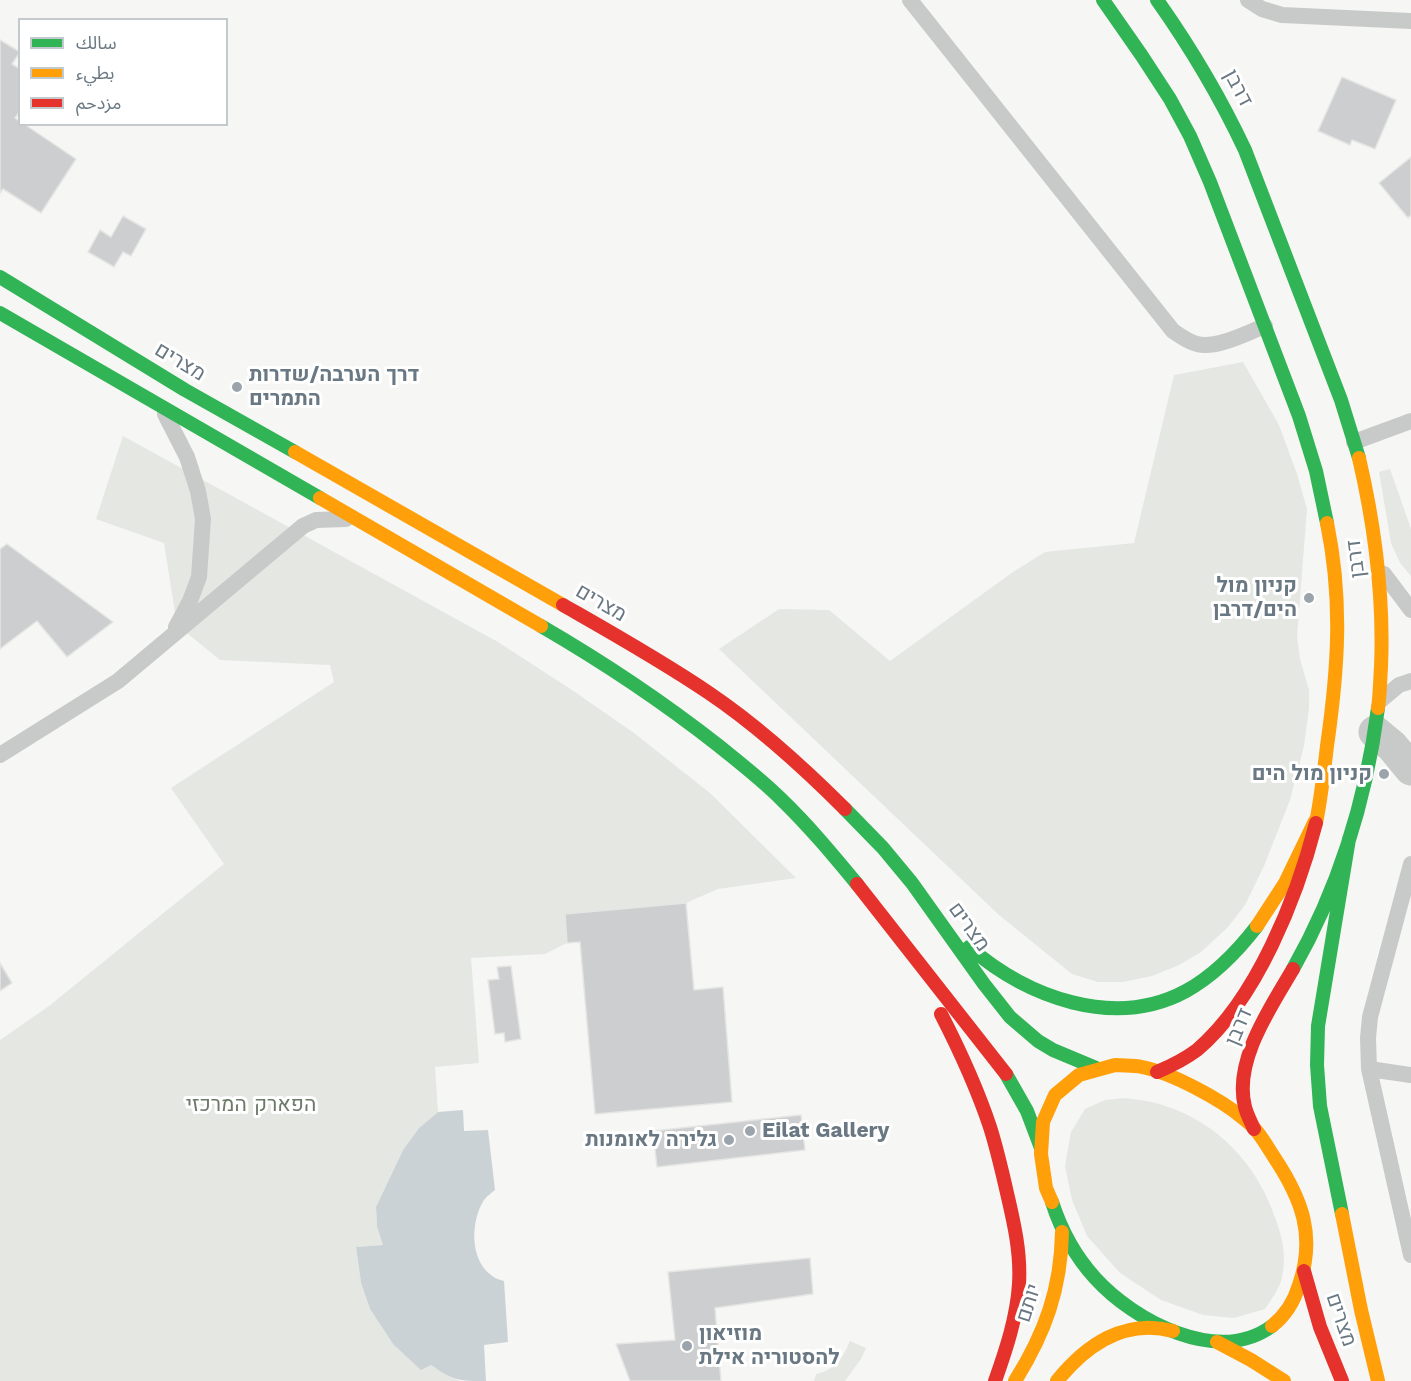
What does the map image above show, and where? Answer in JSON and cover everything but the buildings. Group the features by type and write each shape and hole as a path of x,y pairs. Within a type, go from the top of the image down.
{"main road":[{"name":"דרבן","path":"1102,0 1154,74 1177,112 1204,168 1299,415 1311,454 1328,529 1335,579 1338,641 1335,698 1316,821 1304,866 1289,908 1269,951 1237,1005 1221,1025 1198,1049 1179,1062 1157,1072"},
{"name":"דרבן","path":"1162,6 1208,77 1245,150 1341,400 1354,442 1372,521 1380,581 1382,641 1377,717 1370,763 1355,824 1333,886 1308,938 1260,1026 1249,1053 1243,1088 1245,1107 1254,1129"},
{"name":"מצרים","path":"0,277 185,390 626,641 673,669 746,720 817,781 883,848 912,883 990,993 1010,1017 1038,1041 1053,1050 1096,1068"},
{"path":"0,313 592,657 648,693 737,761 780,798 820,840 885,919 1008,1078 1027,1112 1041,1148"},
{"path":"912,883 952,931 977,955 997,969 1070,1003 1098,1007 1126,1007 1176,996 1225,963 1267,914 1290,875 1316,821"},
{"path":"1349,839 1323,985 1318,1026 1317,1065 1320,1106 1361,1310 1378,1381"},
{"path":"885,919 933,1000 973,1081 990,1127 1014,1221 1019,1263 1018,1296 1010,1333 995,1381"},
{"path":"1173,1331 1142,1317 1108,1292 1086,1267 1062,1232 1051,1206 1044,1181 1041,1148 1042,1120 1052,1099 1065,1085 1082,1073 1096,1068 1115,1065 1139,1067 1181,1081 1205,1093 1247,1120 1280,1164 1294,1191 1304,1218 1307,1241 1304,1271 1295,1299 1286,1313 1273,1326 1259,1335 1234,1341 1216,1342"},
{"name":"יותם","path":"1015,1381 1031,1357 1054,1302 1063,1249 1062,1232"},
{"name":"מצרים","path":"1304,1271 1314,1311 1342,1381"},
{"path":"1057,1381 1073,1363 1101,1342 1117,1334 1151,1326 1216,1342 1244,1354 1284,1381"}],"street":[{"path":"1377,717 1392,746 1411,769"}],"lane":[{"path":"910,0 1173,331 1182,338 1206,345 1218,344 1264,326"},
{"path":"1162,6 1179,0"},
{"path":"1248,0 1262,9 1282,15 1411,21"},
{"path":"161,406 187,457 198,491 203,519 199,577 190,601 171,636"},
{"path":"1354,442 1411,421"},
{"path":"0,755 118,681 303,526 316,520 356,519"},
{"path":"1378,567 1411,609"},
{"path":"1377,717 1399,685 1411,681"},
{"path":"1411,864 1370,1017 1368,1038 1369,1068 1411,1256"},
{"path":"1369,1068 1411,1075"}],"green space":[{"path":"1243,362 1279,425 1307,509 1297,636 1300,659 1309,690 1304,746 1290,800 1264,866 1245,905 1228,927 1201,952 1179,965 1152,976 1123,982 1098,982 1072,974 999,915 719,649 779,609 829,610 890,661 1013,572 1045,552 1134,543 1174,375"},
{"name":"הפארק המרכזי","path":"123,436 498,642 572,690 634,733 710,793 796,878 718,889 686,903 565,914 567,943 545,954 471,958 479,1063 435,1067 438,1112 419,1128 403,1150 376,1207 377,1227 383,1245 356,1247 361,1283 370,1309 393,1344 459,1381 0,1381 0,1040 49,1006 224,864 171,788 334,682 330,665 220,660 177,625 164,543 96,519"},
{"path":"1390,469 1411,529 1411,576 1400,563 1391,543 1379,472"},
{"path":"1125,1098 1160,1104 1202,1123 1233,1148 1257,1179 1277,1223 1284,1253 1281,1281 1265,1309 1234,1318 1203,1315 1161,1300 1120,1273 1087,1236 1072,1200 1065,1166 1071,1132 1085,1109 1105,1100"},
{"path":"850,1341 866,1348 845,1381 814,1381 816,1374 829,1369 838,1362"}],"shaded area":[{"path":"463,1110 464,1131 488,1130 495,1190 484,1200 480,1208 475,1228 476,1250 484,1268 494,1277 504,1281 508,1342 484,1345 486,1381 457,1379 431,1365 421,1370 393,1344 370,1309 361,1283 356,1247 383,1245 377,1227 376,1207 403,1150 419,1128 438,1112"}],"traffic: fast":[{"path":"1103,0 1170,99 1190,136 1210,182 1299,416 1316,471 1327,523"},
{"path":"1157,0 1204,73 1245,150 1341,400 1359,458"},
{"path":"0,277 185,390 295,452"},
{"path":"0,313 320,498"},
{"path":"541,626 654,698 743,765 801,820 857,884"},
{"path":"1293,969 1324,907 1348,843 1366,776 1378,708"},
{"path":"845,809 883,848 912,883 1010,1017 1038,1041 1053,1050 1096,1068"},
{"path":"1342,1214 1320,1106 1317,1065 1318,1026 1349,839"},
{"path":"969,947 992,965 1044,993 1072,1002 1101,1007 1130,1008 1158,1002 1197,985 1225,962 1257,926"},
{"path":"1006,1074 1027,1111 1041,1148"},
{"path":"1052,1202 1069,1242 1088,1270 1112,1294 1154,1323 1203,1340 1227,1341 1250,1337 1272,1326"}],"traffic: slow":[{"path":"295,452 563,605"},
{"path":"1359,458 1370,510 1380,588 1382,641 1378,708"},
{"path":"320,498 541,626"},
{"path":"1316,823 1331,718 1337,635 1335,580 1327,523"},
{"path":"1257,926 1285,883 1315,821"},
{"path":"1115,1065 1139,1066 1154,1070 1181,1081 1222,1103 1252,1126 1284,1173 1299,1203 1306,1234 1306,1250 1304,1267 1295,1297 1289,1308 1272,1326"},
{"path":"1052,1202 1046,1188 1041,1154 1043,1122 1055,1095 1079,1075 1115,1065"},
{"path":"1342,1214 1378,1381"},
{"path":"1015,1381 1043,1328 1055,1292 1062,1232"},
{"path":"1057,1381 1081,1356 1108,1338 1139,1328 1173,1331"},
{"path":"1217,1342 1284,1381"}],"traffic: jam":[{"path":"563,605 655,658 745,719 780,748 845,809"},
{"path":"1157,1072 1197,1050 1219,1029 1256,975 1286,914 1316,823"},
{"path":"857,884 1006,1074"},
{"path":"1254,1129 1245,1107 1244,1071 1256,1035 1293,969"},
{"path":"941,1014 968,1070 990,1127 1016,1238 1019,1261 1018,1296 1010,1333 995,1381"},
{"path":"1304,1271 1320,1327 1342,1381"}],"place":[{"name":"דרך הערבה/שדרות התמרים","path":"237,387"},
{"name":"קניון מול הים/דרבן","path":"1309,598"},
{"name":"קניון מול הים","path":"1384,774"},
{"name":"Eilat Gallery","path":"750,1131"},
{"name":"גלירה לאומנות","path":"729,1140"},
{"name":"מוזיאון להסטוריה אילת","path":"687,1346"}]}
